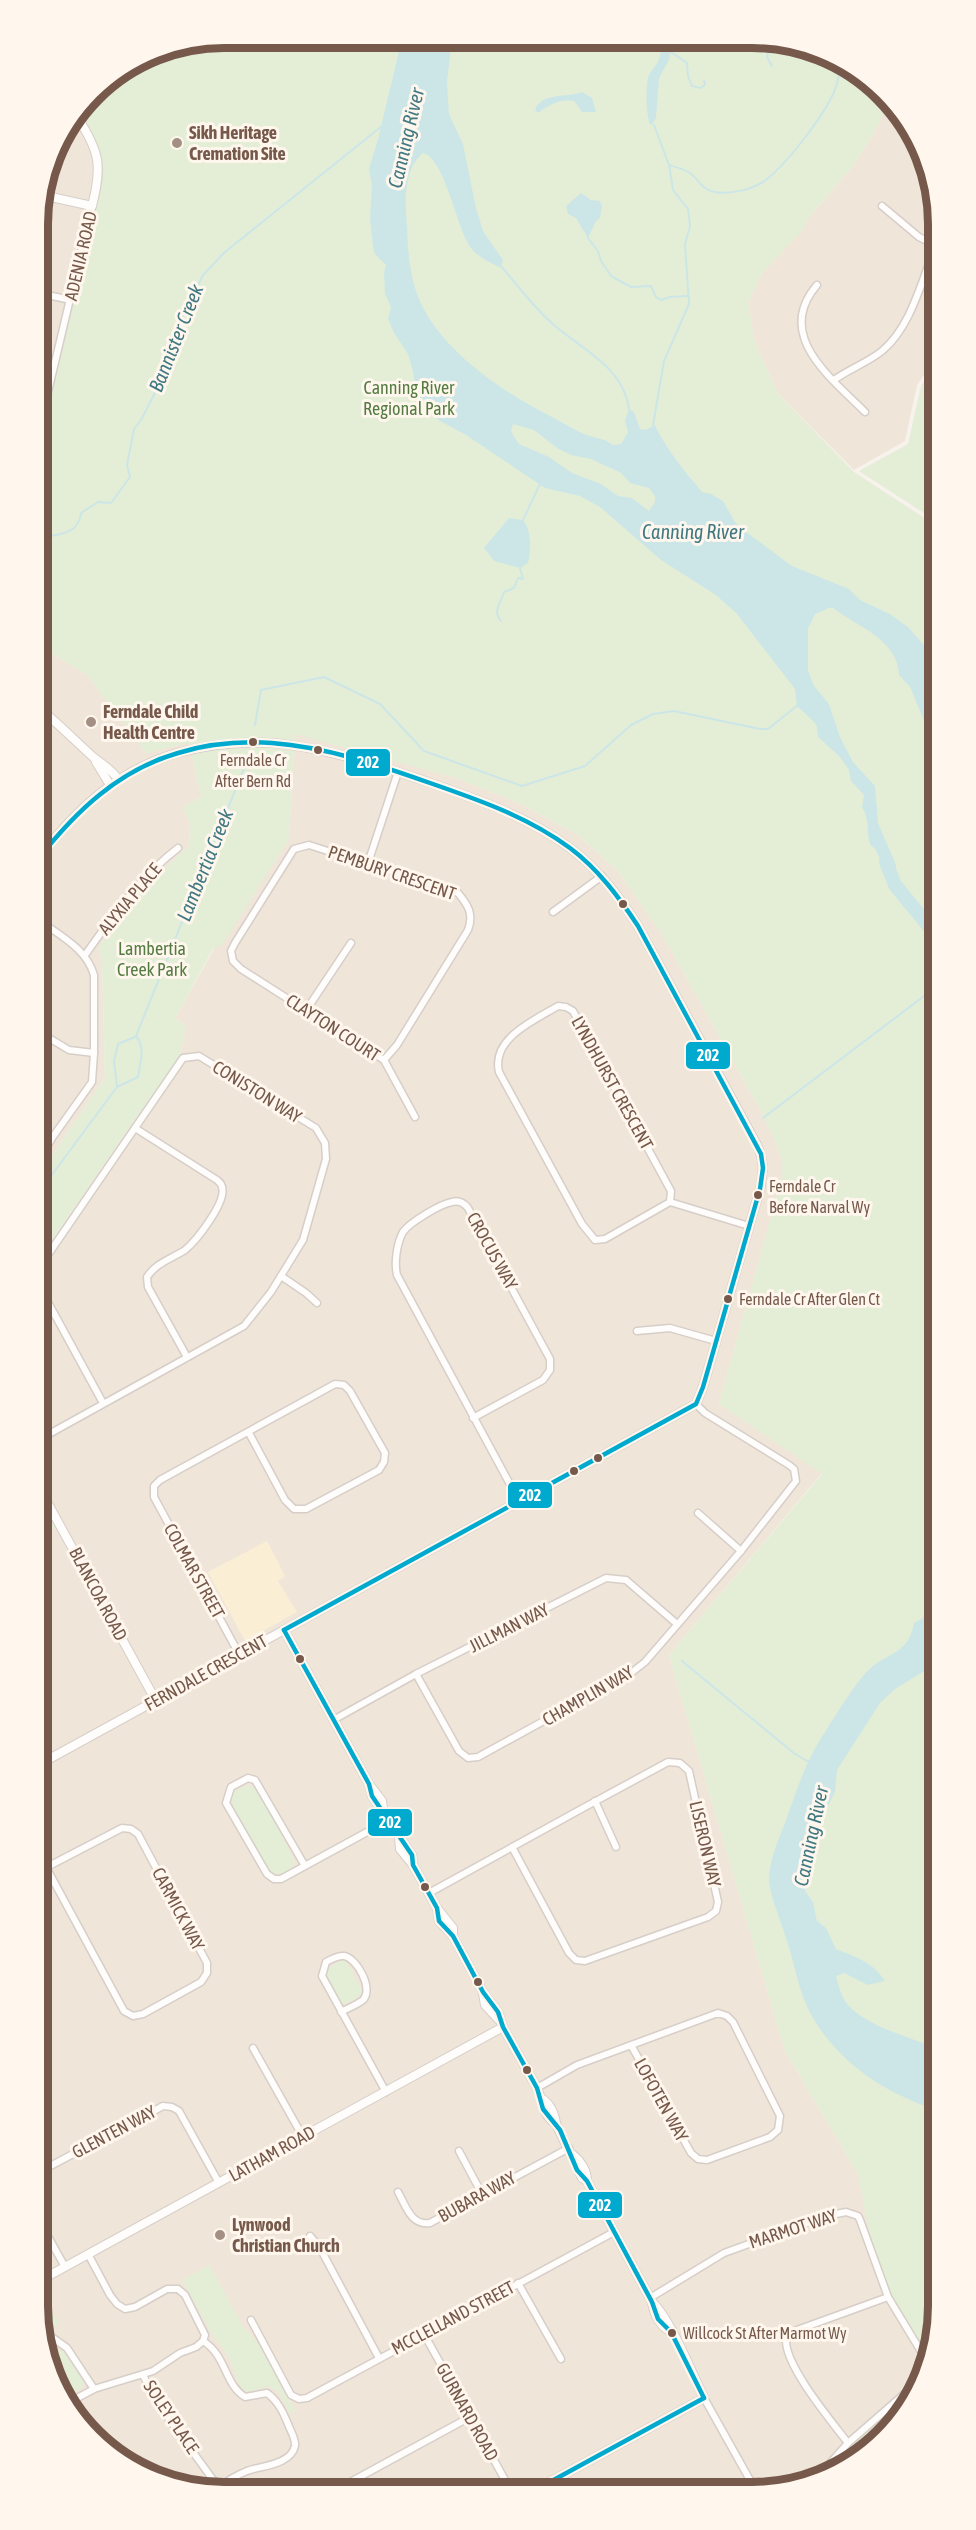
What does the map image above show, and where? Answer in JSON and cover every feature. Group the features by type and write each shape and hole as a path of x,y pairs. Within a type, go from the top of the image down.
{"street":[{"name":"ADENIA ROAD","path":"48,390 99,174 94,145 80,123"},
{"path":"51,197 92,206"},
{"path":"882,206 928,242"},
{"path":"834,380 872,358 894,339 910,309 928,264"},
{"path":"817,285 806,297 801,312 801,330 818,363 865,412"},
{"path":"48,294 71,300"},
{"path":"48,715 94,758 111,770 118,779"},
{"path":"48,847 70,819 118,779 144,765 177,753 240,743 273,743 312,750 398,772 474,798 523,820 569,847 602,876 638,926 761,1154 762,1176 703,1388 696,1404"},
{"path":"94,758 110,785"},
{"path":"368,863 398,772"},
{"name":"PEMBURY CRESCENT","path":"231,956 235,943 294,849 309,844 458,893 470,907 471,924 397,1045 384,1060"},
{"name":"ALYXIA PLACE","path":"85,955 127,898 164,859 178,848"},
{"path":"553,912 602,876"},
{"path":"48,927 85,955 94,975 92,1082 48,1144"},
{"path":"307,1010 351,943"},
{"name":"CLAYTON COURT","path":"231,956 241,969 384,1060 415,1117"},
{"name":"LYNDHURST CRESCENT","path":"558,1006 573,1011 671,1191 670,1202 605,1239 595,1240 582,1224 499,1072 497,1064 500,1054 513,1034 558,1006"},
{"path":"48,1038 65,1049 94,1053"},
{"name":"CONISTON WAY","path":"48,1253 183,1058 199,1056 316,1128 325,1143 326,1159 303,1240 271,1292 244,1326 48,1434"},
{"path":"135,1128 217,1180 222,1187 222,1198 201,1233 184,1250 153,1268 147,1277 148,1287 187,1357"},
{"name":"CROCUS WAY","path":"473,1418 543,1380 550,1370 550,1359 468,1208 463,1202 454,1201 410,1224 402,1233 395,1268 396,1275 473,1418 519,1501"},
{"path":"670,1202 749,1226"},
{"path":"281,1276 317,1303"},
{"name":"CONISTON WAY","path":"48,1302 102,1403"},
{"path":"637,1331 670,1328 716,1341"},
{"path":"335,1384 344,1385 350,1391 385,1453 384,1462 379,1470 306,1509 294,1509 285,1500 249,1433 335,1384"},
{"name":"CHAMPLIN WAY","path":"416,1674 459,1751 468,1758 477,1757 631,1673 645,1662 741,1551 793,1487 796,1477 794,1468 705,1413 696,1404"},
{"name":"FERNDALE CRESCENT","path":"48,1760 696,1404"},
{"name":"COLMAR STREET","path":"239,1654 154,1497 154,1486 160,1480 249,1433"},
{"name":"BLANCOA ROAD","path":"48,1504 156,1701"},
{"path":"698,1513 741,1551"},
{"name":"JILLMAN WAY","path":"335,1719 416,1674 606,1578 626,1580 677,1624"},
{"path":"284,1630 369,1784 382,1801 383,1809 389,1820 412,1855 413,1865 436,1908 453,1928 453,1936 483,1992 498,2012 541,2098 546,2101 555,2117 556,2124 570,2151 578,2158 587,2174 587,2181 614,2232 651,2300 659,2308 750,2480 746,2482"},
{"name":"LISERON WAY","path":"429,1893 512,1847 595,1801 668,1762 680,1764 689,1771 718,1902 716,1911 708,1917 585,1960 576,1959 570,1953 512,1847"},
{"path":"305,1866 255,1780 248,1779 231,1787 226,1803 267,1874 274,1879 281,1879 305,1866 389,1820"},
{"path":"595,1801 616,1847"},
{"name":"CARMICK WAY","path":"48,1866 122,1828 131,1829 138,1834 207,1963 207,1973 201,1982 143,2014 133,2016 124,2011 48,1869"},
{"path":"341,2012 364,1999 367,1992 367,1985 353,1960 347,1956 338,1956 326,1962 322,1968 322,1976 341,2012 386,2092"},
{"name":"LOFOTEN WAY","path":"537,2088 577,2065 631,2045 718,2013 727,2016 733,2022 780,2116 778,2130 770,2138 707,2160 698,2159 691,2153 631,2045"},
{"name":"LATHAM ROAD","path":"48,2276 386,2092 502,2024"},
{"path":"253,2048 303,2137"},
{"name":"GLENTEN WAY","path":"48,2167 163,2106 179,2111 219,2183"},
{"path":"459,2151 482,2194"},
{"name":"BUBARA WAY","path":"398,2192 414,2220 423,2224 430,2223 482,2194 570,2151"},
{"name":"MARMOT WAY","path":"651,2300 724,2253 826,2216 846,2212 858,2216 888,2297 922,2353"},
{"name":"MCCLELLAND STREET","path":"251,2320 291,2395 299,2399 307,2398 614,2232"},
{"path":"310,2236 320,2248 379,2358"},
{"path":"48,2237 65,2267"},
{"path":"75,2399 94,2389 143,2375 180,2353 196,2347 203,2341 205,2335 185,2295 178,2289 167,2289 135,2307 125,2309 117,2304 88,2254"},
{"path":"518,2283 561,2359"},
{"path":"848,2444 789,2357 786,2340 797,2330 888,2297"},
{"name":"GURNARD ROAD","path":"424,2334 506,2482"},
{"path":"53,2338 67,2348 94,2389"},
{"path":"203,2341 214,2348 238,2392 245,2397 267,2394 274,2398 282,2410 294,2439 295,2446 292,2452 281,2460 264,2468 246,2471 229,2482"},
{"name":"SOLEY PLACE","path":"143,2375 158,2404 215,2482"},
{"path":"830,2464 848,2444 903,2395"},
{"path":"550,2482 705,2398"},
{"path":"350,2482 470,2417"}],"shaded area":[{"path":"885,110 904,136 915,157 922,178 928,224 928,369 917,385 905,441 854,470 778,394 755,343 748,303 762,273 800,232 810,216 852,167"},
{"path":"81,121 96,145 96,197 48,401 48,212 54,178 61,157"},
{"path":"48,651 88,676 146,752 189,742 201,797 183,807 190,824 189,846 148,884 98,948 102,960 105,1078 48,1162"},
{"path":"295,734 344,744 459,779 519,803 578,835 617,870 662,934 758,1106 782,1160 782,1177 719,1404 822,1473 669,1655 785,2051 858,2174 923,2348 915,2373 903,2396 835,2461 798,2476 752,2482 212,2482 190,2479 146,2464 108,2438 84,2413 72,2394 61,2373 54,2352 48,2306 48,1531 59,1525 48,1505 48,1245 180,1055 186,1026 175,1018 214,949 289,839"}],"green space":[{"name":"Canning River Regional Park","path":"224,48 752,48 786,51 819,61 840,72 859,84 885,110 852,167 810,216 801,232 762,273 748,303 755,343 778,394 854,472 926,519 928,543 928,2318 922,2353 894,2311 871,2243 858,2174 785,2051 669,1655 822,1474 719,1404 782,1177 782,1160 758,1106 662,934 617,870 578,835 519,803 459,779 295,734 289,839 222,945 213,949 175,1018 186,1026 180,1055 48,1245 48,1162 105,1078 102,960 98,948 148,884 189,846 190,824 183,807 201,797 189,743 146,753 88,676 48,651 48,401 101,168 80,122 108,92 136,72 167,57"},
{"path":"928,376 927,515 859,471 908,444 921,386"},
{"path":"48,1506 59,1525 48,1531"},
{"path":"247,1785 258,1790 295,1861 292,1867 283,1873 272,1874 266,1867 232,1804 233,1794"},
{"path":"340,1961 346,1961 362,1991 356,1999 341,2003 325,1973 328,1968"},
{"path":"209,2265 244,2328 256,2340 296,2411 290,2414 278,2391 267,2386 248,2392 241,2389 228,2355 210,2331 182,2280"},
{"path":"48,2307 60,2323 50,2330"},
{"path":"53,2348 65,2353 84,2380 82,2389 72,2394 61,2373"},
{"path":"903,2396 884,2422 868,2438 835,2461"}],"sand":[{"path":"267,1541 285,1576 278,1581 297,1612 245,1641 208,1572"}],"water":[{"name":"Canning River","path":"400,48 451,48 447,82 449,114 463,144 483,231 503,260 499,267 480,257 471,248 438,167 431,158 423,153 412,168 407,187 408,252 417,294 440,333 456,351 495,383 536,409 584,434 603,439 613,445 621,444 628,432 625,421 629,409 634,412 640,429 646,430 655,425 670,452 702,492 723,501 735,522 742,529 792,566 849,589 860,600 890,614 908,627 923,644 928,652 928,730 910,687 899,675 892,652 884,643 833,608 815,614 808,629 808,670 814,686 829,704 840,737 853,762 875,786 878,823 896,865 896,874 892,878 885,872 870,843 867,819 862,808 864,795 851,781 849,770 839,756 818,737 814,722 797,706 795,689 737,614 716,595 661,560 600,507 580,496 545,488 466,435 440,421 417,399 408,354 388,319 391,307 385,294 386,265 375,254 373,247 370,218 372,186 369,169","holes":["513,424 534,430 557,448 571,455 591,459 621,473 630,483 649,488 655,496 655,502 649,511 632,498 618,496 601,484 572,473 549,457 519,444 511,432"]},
{"path":"662,48 671,48 669,60 659,78 656,118 651,126 647,109 648,79 660,57"},
{"path":"582,92 592,98 596,112 582,112 574,101 555,103 538,113 535,110 543,100"},
{"path":"581,193 591,200 600,201 602,206 600,218 596,221 588,238 576,218 568,214 566,206"},
{"path":"509,518 523,520 529,535 528,563 520,568 494,561 484,548"},
{"name":"Canning River","path":"928,1611 928,1669 895,1689 880,1703 837,1770 835,1792 827,1808 819,1812 814,1843 805,1873 805,1891 813,1902 817,1921 826,1928 836,1949 869,1965 885,1981 868,1985 844,1973 836,1976 841,1994 849,2006 871,2022 928,2045 928,2107 901,2096 867,2076 837,2050 813,2018 804,1999 769,1880 777,1844 802,1776 818,1743 863,1676 879,1662 900,1649 911,1634 914,1623 923,1618"}],"waterway":[{"path":"769,49 767,57 772,66"},
{"path":"671,52 687,63 692,86 700,88 705,85 704,81"},
{"path":"669,165 688,172 704,187 715,192 735,192 762,183 795,151 814,126 829,102 840,72"},
{"path":"653,425 664,361 689,304 685,244 690,226 688,209 673,190 669,165 654,125"},
{"name":"Bannister Creek","path":"48,537 71,530 79,521 81,513 98,502 111,503 130,477 127,465 134,429 157,389 180,322 203,275 225,252 382,126"},
{"path":"588,238 598,251 601,261 611,276 631,287 651,286 656,297 661,300 688,296"},
{"path":"501,266 526,297 547,318 611,371 626,395 629,409"},
{"path":"523,520 540,484"},
{"path":"501,621 497,614 498,607 504,592 514,588 518,578 523,579 520,568"},
{"name":"Lambertia Creek","path":"255,725 261,690 324,677 380,704 424,751 522,786 585,766 631,725 653,714 674,711 768,729 798,705"},
{"name":"Lambertia Creek","path":"136,1036 247,761"},
{"path":"886,862 895,885 928,925"},
{"path":"763,1118 928,993"},
{"path":"117,1087 138,1077 142,1051 136,1036"},
{"path":"48,1180 117,1087 114,1061 118,1044 135,1037"},
{"path":"682,1661 795,1754 809,1762"}],"transit line":[{"name":"202","path":"48,847 68,824 100,794 137,770 157,760 189,750 248,742 312,748 352,758 448,789 520,818 570,848 590,865 616,894 638,926 761,1154 763,1168 760,1189 703,1387 696,1404 284,1630"},
{"name":"202","path":"284,1630 369,1784 372,1796 412,1855 413,1865 437,1908 439,1921 453,1936 483,1992 498,2012 503,2027 537,2088 543,2109 560,2130 577,2170 587,2181 652,2302 658,2319 671,2332 704,2398"},
{"name":"202","path":"550,2482 704,2398"}],"place":[{"name":"Sikh Heritage Cremation Site","path":"177,143"},
{"name":"Ferndale Child Health Centre","path":"91,722"},
{"name":"Ferndale Cr After Bern Rd","path":"253,742"},
{"name":"Ferndale Cr Before Narval Wy","path":"758,1195"},
{"name":"Ferndale Cr After Glen Ct","path":"728,1299"},
{"name":"Lynwood Christian Church","path":"220,2235"},
{"name":"Willcock St After Marmot Wy","path":"672,2333"}],"park label":[{"name":"Lambertia Creek Park","path":"152,959"}]}
